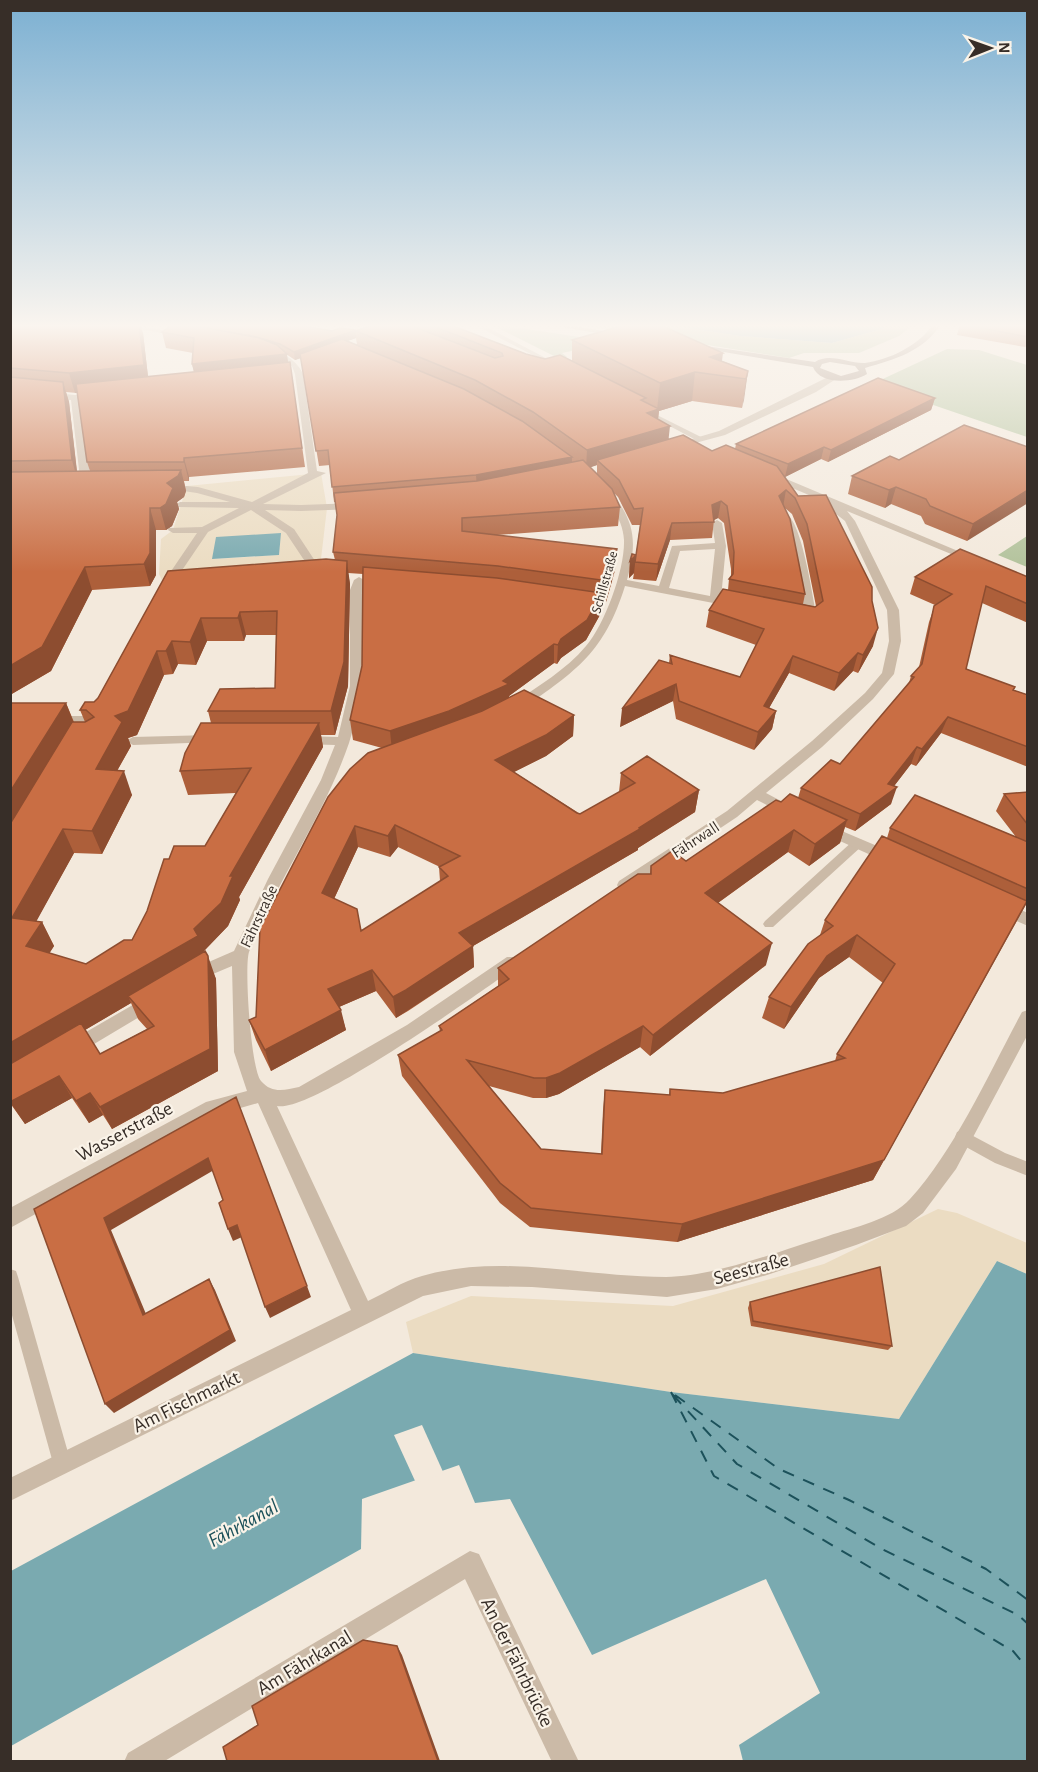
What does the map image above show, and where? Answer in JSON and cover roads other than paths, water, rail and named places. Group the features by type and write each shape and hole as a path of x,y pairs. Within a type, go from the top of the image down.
{"street":[{"path":"74,407 85,470 80,487 97,487"},
{"path":"173,530 204,530 315,471 302,407"},
{"path":"663,449 732,428 777,407"},
{"path":"701,439 710,448"},
{"path":"683,452 693,451"},
{"name":"Fährwall","path":"764,473 987,566"},
{"name":"Schillstraße","path":"505,714 567,671 591,648 606,625 608,607 628,558 628,533 621,511 599,484"},
{"path":"153,486 187,486 251,505 290,531 319,576 331,577"},
{"name":"Fährwall","path":"609,895 732,814 817,744 869,696 888,674 895,641 893,610 866,532 817,494"},
{"path":"180,505 335,507 367,505"},
{"path":"783,512 794,535 811,619 789,615"},
{"path":"715,601 721,546 717,523"},
{"path":"161,594 204,530"},
{"name":"Fährwall","path":"866,532 909,532"},
{"path":"663,591 676,548 721,546"},
{"path":"346,578 373,582"},
{"name":"Fährstraße","path":"359,580 356,590 356,687 343,741 328,780 275,879 240,955 243,1052 252,1084 263,1094 363,1313"},
{"path":"620,582 747,607"},
{"path":"43,720 87,720"},
{"path":"134,741 224,739"},
{"path":"283,739 343,741"},
{"path":"328,780 345,773"},
{"path":"756,794 808,821 900,862"},
{"path":"985,901 1028,920"},
{"path":"263,1094 282,1099 303,1094 412,1030 531,949"},
{"path":"60,1056 209,967 240,955"},
{"name":"Seestraße","path":"363,1313 421,1286 471,1276 532,1277 667,1287 717,1279 856,1236 899,1219 916,1207 949,1163 1028,1017"},
{"name":"Wasserstraße","path":"10,1219 212,1108 263,1094"},
{"name":"Am Fischmarkt","path":"10,1490 363,1313"},
{"name":"Am Fährkanal","path":"137,1761 470,1563"},
{"name":"An der Fährbrücke","path":"470,1563 566,1761"}],"lane":[{"path":"641,409 701,439"},
{"path":"769,924 858,843"},
{"path":"628,882 642,892"},
{"path":"962,1137 1000,1158 1028,1168"},
{"path":"10,1277 62,1463"}],"water":[{"path":"281,533 279,555 212,559 216,537"},
{"name":"Fährkanal","path":"997,1261 1027,1274 1027,1761 743,1761 739,1745 820,1693 766,1579 592,1655 510,1499 475,1503 459,1465 362,1499 361,1549 11,1746 11,1571 413,1353 671,1392 899,1419"}]}
